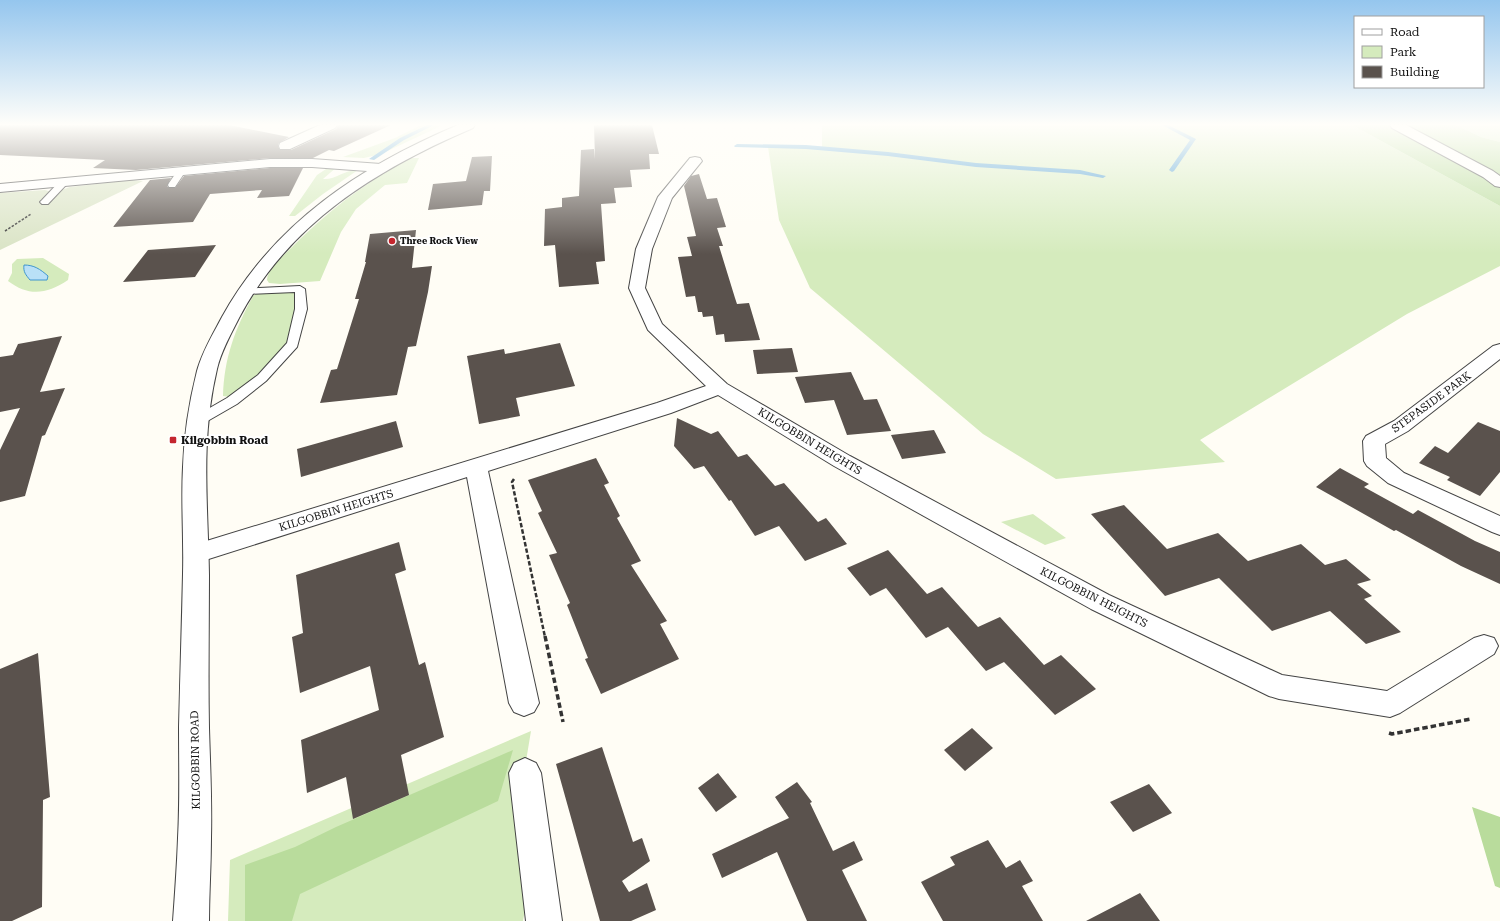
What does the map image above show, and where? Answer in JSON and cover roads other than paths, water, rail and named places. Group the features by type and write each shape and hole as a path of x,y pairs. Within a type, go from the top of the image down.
{"street":[{"path":"0,188 226,168"},
{"name":"KILGOBBIN ROAD","path":"191,921 195,824 194,696 196,554 194,466 207,368 233,310 266,263 293,234 338,197 381,168"},
{"name":"KILGOBBIN HEIGHTS","path":"689,168 665,197 644,249 637,288 654,326 720,388 842,461 1100,602 1279,687 1390,704 1484,646"},
{"path":"1477,168 1500,183"},
{"name":"STEPASIDE PARK","path":"1495,361 1401,426 1374,441 1375,461 1396,478 1500,526"},
{"name":"KILGOBBIN HEIGHTS","path":"196,554 664,408 720,388"},
{"path":"476,466 524,703"},
{"path":"525,773 544,921"}],"lane":[{"path":"172,185 181,172"},
{"path":"45,202 63,183"},
{"path":"199,420 232,401 262,378 293,344 302,309 300,289 245,291"}],"water":[{"path":"24,265 40,269 48,276 47,280 30,280 24,272"}],"waterway":[{"path":"1020,168 1080,172 1103,176"}],"place":[{"name":"Three Rock View","path":"392,241"},
{"name":"Kilgobbin Road","path":"173,440"}]}
